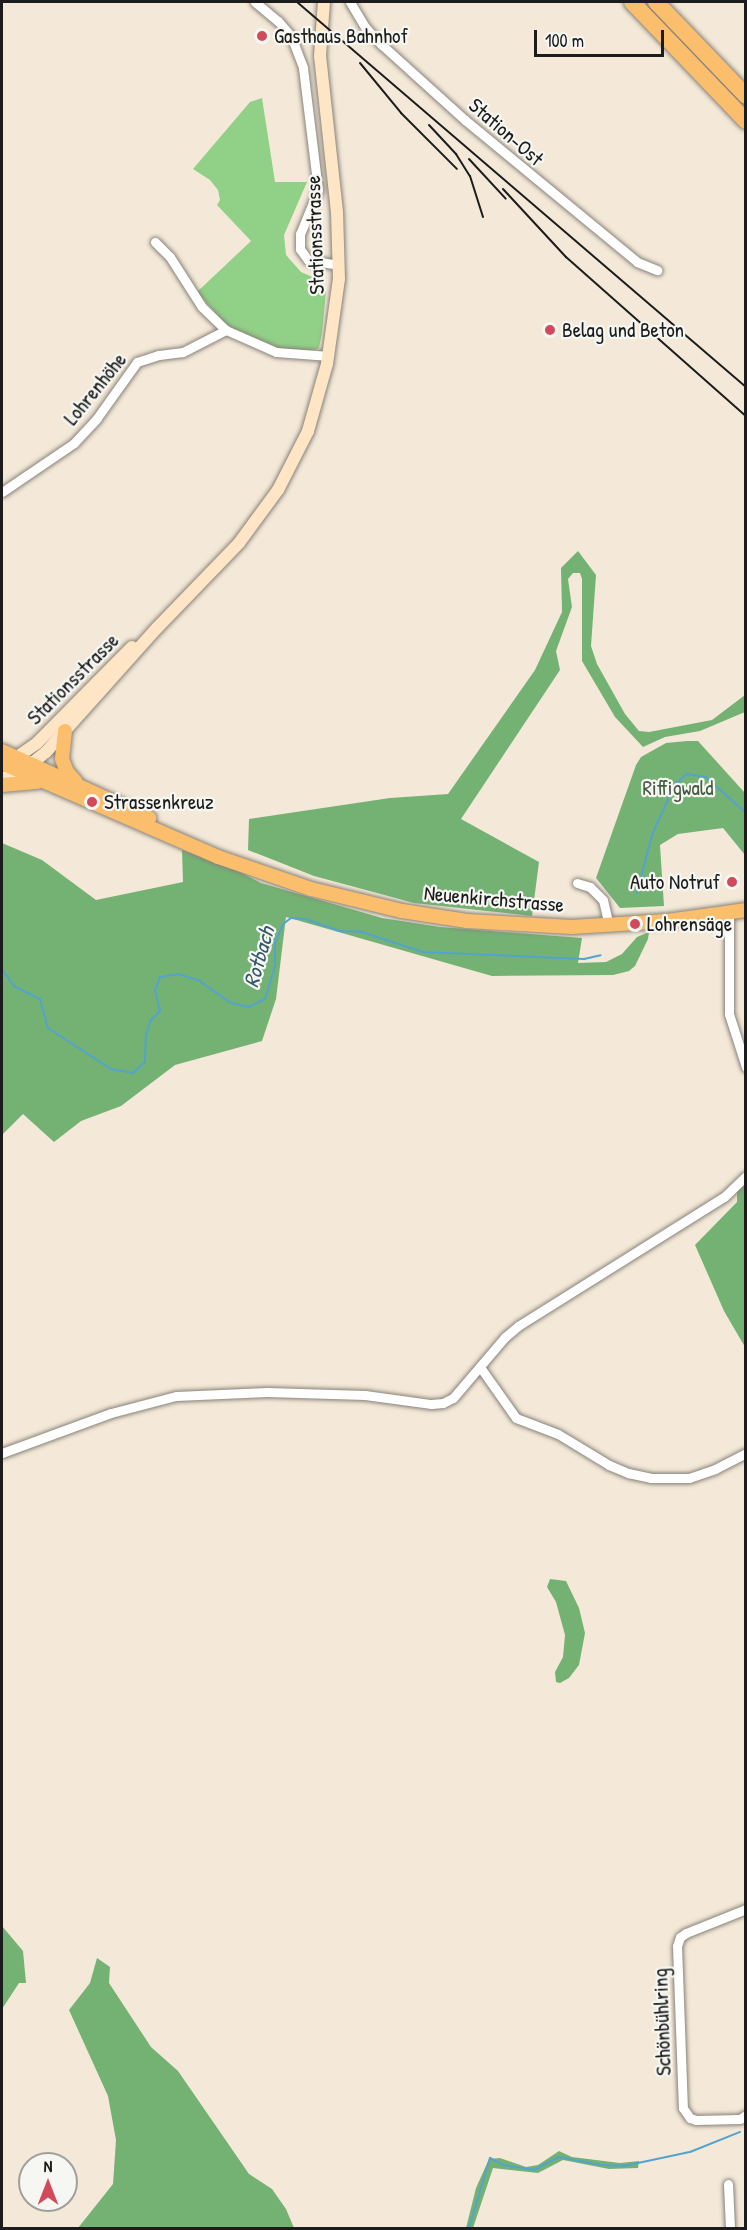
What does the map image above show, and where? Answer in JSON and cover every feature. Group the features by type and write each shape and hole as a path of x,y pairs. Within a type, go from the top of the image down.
{"highway":[{"path":"632,2 746,122"},
{"path":"656,2 746,96"},
{"path":"662,2 682,29"}],"main road":[{"name":"Stationsstrasse","path":"13,764 65,731 157,628 239,543 278,490 308,431 329,356 336,316 339,265 337,212 320,56 324,2"},
{"name":"Stationsstrasse","path":"13,764 135,644 157,628"},
{"path":"65,731 62,749 63,762 79,785"},
{"name":"Neuenkirchstrasse","path":"2,751 13,764 45,782 218,857 325,893 423,915 531,926 609,926 746,910"},
{"path":"2,779 13,764"},
{"name":"Neuenkirchstrasse","path":"13,764 79,785 224,852 245,865"},
{"path":"2,784 45,782"}],"street":[{"path":"255,2 278,21 291,36 298,49 307,90 318,189 300,234 299,245 308,260 339,265"},
{"name":"Station-Ost","path":"350,2 364,27 465,120 637,262 657,270"},
{"path":"155,242 170,257 202,307 226,330 276,352 329,356"},
{"name":"Lohrenhöhe","path":"2,492 74,443 97,418 137,362 159,355 183,352 226,330"},
{"path":"577,883 590,887 603,900 609,926"},
{"path":"729,912 729,1014 746,1066"},
{"path":"2,1453 111,1413 176,1396 267,1392 365,1395 431,1404 443,1403 453,1398 518,1326 724,1197 746,1176"},
{"path":"480,1367 516,1418 547,1429 609,1465 628,1473 666,1479 689,1478 746,1453"},
{"name":"Schönbühlring","path":"746,1910 686,1933 680,1937 677,1946 684,2111 690,2118 701,2121 740,2119 746,2115"},
{"path":"728,2184 730,2229"}],"green space":[{"path":"262,98 275,182 307,182 284,235 286,255 301,272 322,281 326,292 319,348 314,350 281,350 227,326 197,292 251,241 217,205 220,200 218,190 210,180 193,169 250,102"},
{"path":"578,551 596,575 591,646 597,664 625,714 639,731 649,732 712,720 745,695 745,712 700,731 665,737 643,747 615,717 582,661 582,579 580,573 573,573 568,579 572,607 556,651 560,670 461,819 539,862 532,916 414,903 314,876 248,850 249,819 390,798 448,794 535,670 562,612 561,568"},
{"name":"Riffigwald","path":"698,741 745,793 745,855 723,828 678,834 660,845 664,906 620,908 596,878 636,765 641,757 666,743"},
{"path":"2,843 42,860 96,900 183,882 182,850 240,872 261,883 382,918 440,927 582,938 578,963 606,962 622,954 637,937 649,932 648,939 635,966 629,971 613,975 492,976 286,917 276,999 262,1041 175,1065 121,1106 81,1121 54,1142 23,1114 2,1135"},
{"path":"745,1179 745,1347 724,1311 695,1245 737,1202 737,1188"},
{"path":"550,1579 566,1581 579,1608 585,1633 579,1665 569,1678 560,1683 556,1682 555,1672 563,1657 565,1635 556,1602 547,1587"},
{"path":"2,1926 23,1951 26,1983 19,1983 2,2009"},
{"path":"97,1958 110,1967 109,1983 151,2047 178,2071 249,2174 272,2189 286,2209 294,2228 78,2228 113,2184 116,2140 108,2096 69,2010 90,1983"},
{"path":"559,2151 572,2157 620,2163 639,2161 638,2168 609,2169 563,2160 538,2173 493,2168 473,2228 466,2228 476,2188 489,2159 500,2158 526,2167 538,2165"}],"waterway":[{"name":"Rotbach","path":"637,893 652,835 675,784 687,774 706,777 746,813"},
{"name":"Rotbach","path":"2,969 14,986 40,999 48,1028 111,1069 133,1073 145,1062 146,1035 151,1020 160,1011 155,991 160,977 178,974 198,980 231,1003 249,1007 265,999 275,966 275,943 283,924 291,918 305,919 339,931 362,932 423,952 584,959 601,955"},
{"path":"469,2228 490,2158 503,2165 534,2170 558,2157 601,2165 624,2166 690,2152 740,2132"}],"railway":[{"path":"297,2 746,387"},
{"path":"360,63 401,113 457,169"},
{"path":"429,125 456,154 470,176 483,217"},
{"path":"469,159 506,199"},
{"path":"503,189 566,257 746,416"}],"place":[{"name":"Gasthaus Bahnhof","path":"262,36"},
{"name":"Belag und Beton","path":"550,330"},
{"name":"Strassenkreuz","path":"92,802"},
{"name":"Auto Notruf","path":"732,882"},
{"name":"Lohrensäge","path":"635,924"}]}
